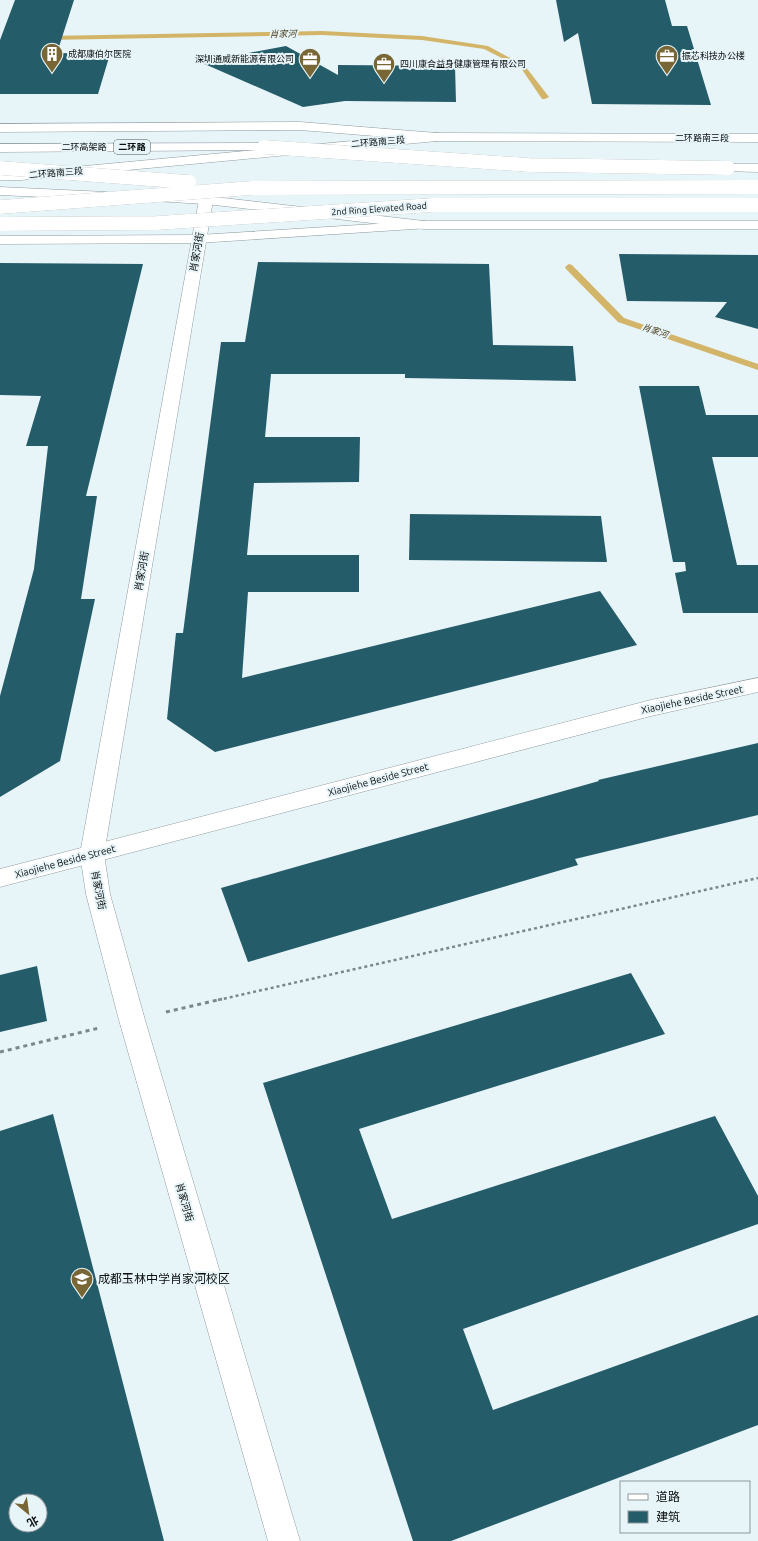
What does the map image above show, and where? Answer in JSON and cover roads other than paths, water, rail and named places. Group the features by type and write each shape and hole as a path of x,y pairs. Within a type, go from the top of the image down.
{"main road":[{"path":"0,128 300,126 437,137"},
{"name":"二环路南三段","path":"0,176 21,176 437,137 758,138"},
{"name":"二环高架路","path":"0,148 264,147 529,165 758,168"},
{"path":"0,168 252,188"},
{"path":"0,207 252,188 758,187"},
{"name":"二环路南三段","path":"0,191 206,200 424,225 758,225"},
{"name":"肖家河街","path":"206,200 92,854 98,894 132,1020 284,1541"},
{"name":"2nd Ring Elevated Road","path":"0,224 157,223 434,205 758,205"},
{"path":"0,240 198,239 424,225"},
{"name":"Xiaojiehe Beside Street","path":"0,878 651,708 758,685"}],"waterway":[{"name":"肖家河","path":"46,38 322,33 422,38 486,47 523,67 545,97"},
{"name":"肖家河","path":"569,267 621,320 758,367"}],"place":[{"name":"成都康伯尔医院","path":"52,74"},
{"name":"振芯科技办公楼","path":"667,76"},
{"name":"深圳通威新能源有限公司","path":"310,78"},
{"name":"四川康合益身健康管理有限公司","path":"384,84"},
{"name":"成都玉林中学肖家河校区","path":"82,1298"}]}
